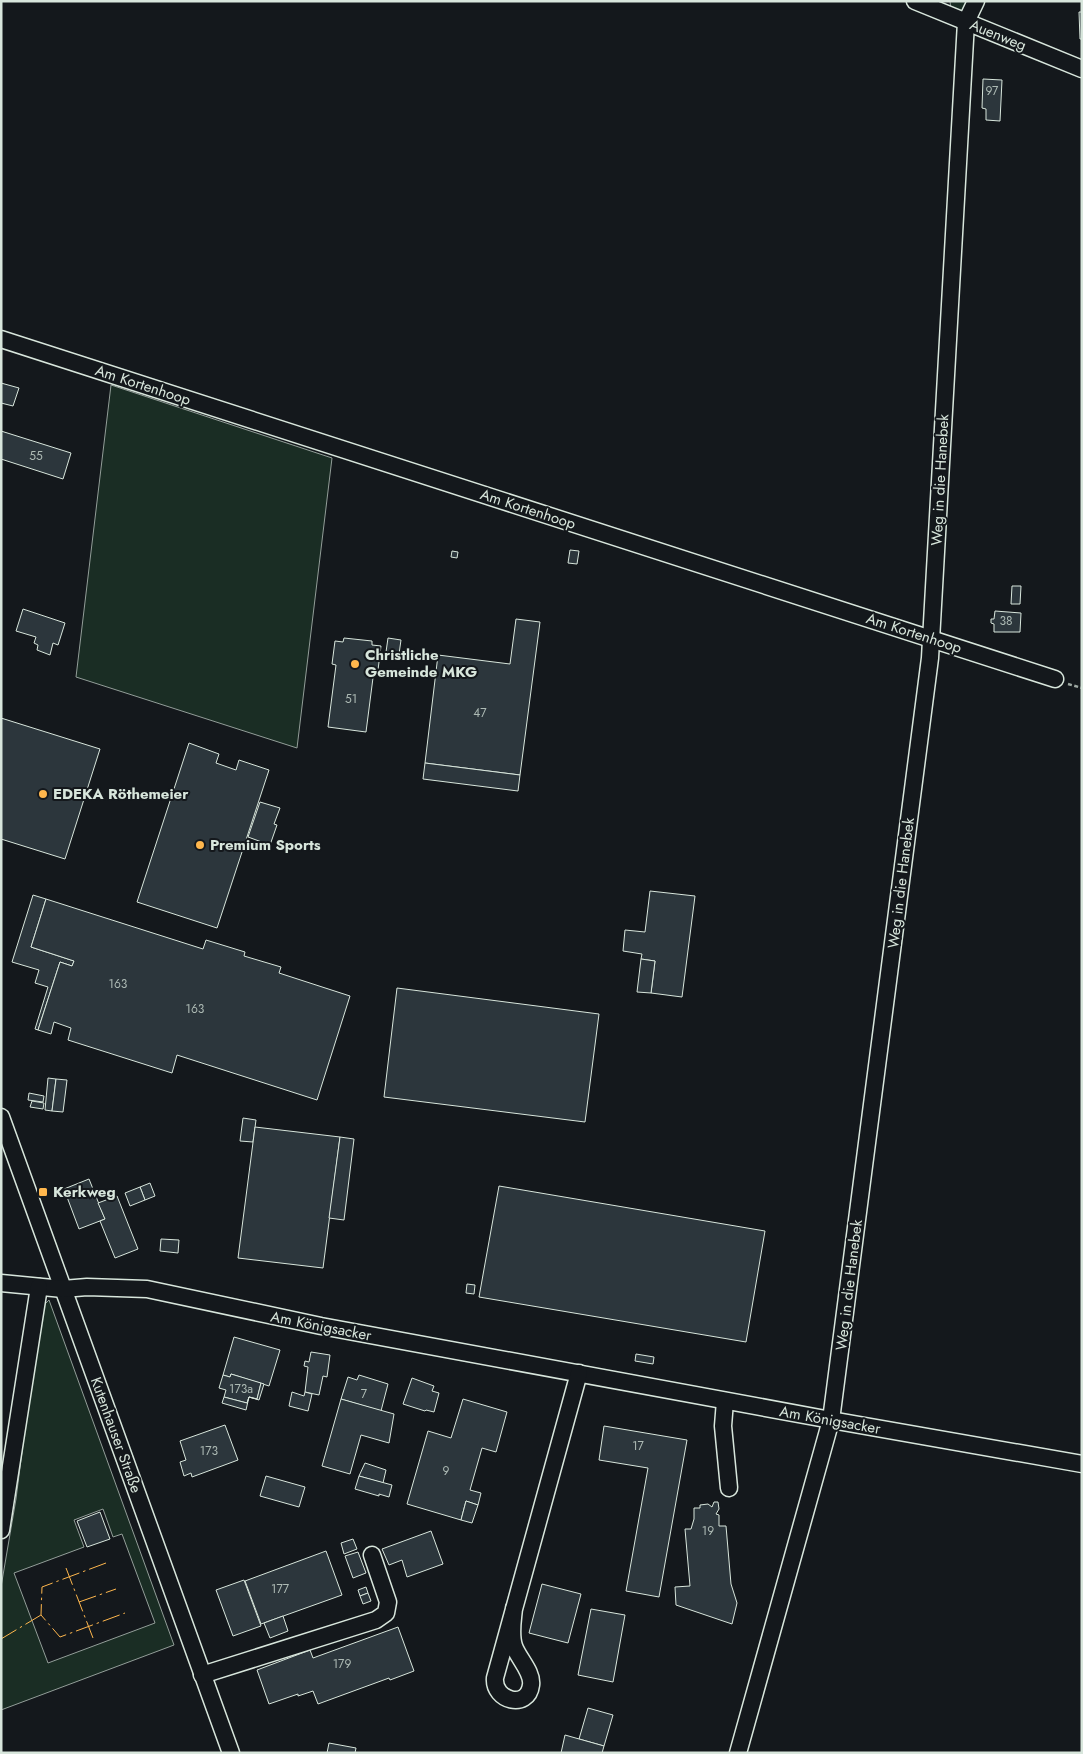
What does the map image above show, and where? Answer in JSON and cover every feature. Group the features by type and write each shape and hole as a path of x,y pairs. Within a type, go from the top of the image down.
{"street":[{"name":"Auenweg","path":"915,1 1082,69"},
{"name":"Weg in die Hanebek","path":"738,1753 831,1420 929,668 966,22 976,1"},
{"name":"Am Kortenhoop","path":"1,339 931,638 1055,680"},
{"name":"Kutenhauser Straße","path":"3,1126 231,1753"},
{"name":"Am Königsacker","path":"1,1283 63,1289 87,1287 147,1289 322,1326 831,1420 1082,1464"},
{"path":"1,1530 39,1287"},
{"path":"514,1608 512,1639 531,1681 531,1686 526,1696 515,1700 504,1697 497,1690 494,1682 514,1608 579,1374"},
{"path":"725,1400 723,1426 729,1488"},
{"path":"202,1675 376,1620 386,1613 388,1602 372,1555"}],"green space":[{"path":"950,1 970,1 960,13 951,11"},
{"path":"111,385 332,458 297,748 76,677"},
{"path":"49,1300 174,1645 1,1710 1,1587 16,1499 40,1309","holes":["103,1509 113,1537 122,1534 155,1623 48,1663 14,1573 84,1547 74,1520"]}],"building":[{"path":"1079,12 1082,12 1082,39 1080,39"},
{"path":"983,79 1002,80 1000,121 986,120 986,109 982,108"},
{"path":"1,383 19,388 13,406 1,403"},
{"path":"1,431 71,453 63,479 1,459"},
{"path":"570,550 579,551 577,564 568,563"},
{"path":"452,551 458,552 457,558 451,557"},
{"path":"1012,586 1021,586 1020,604 1011,604"},
{"path":"23,609 65,623 58,645 53,643 50,655 37,650 38,645 34,643 36,637 16,631"},
{"path":"995,611 1021,613 1020,632 994,632 994,624 991,623 991,619 994,619"},
{"path":"516,619 540,622 520,775 425,763 438,655 510,664"},
{"path":"344,638 372,641 372,645 381,646 378,670 374,670 366,732 328,727 336,665 332,664 335,641 343,642"},
{"path":"388,638 401,640 399,654 386,652"},
{"name":"EDEKA Röthemeier","path":"1,718 100,749 65,859 1,839"},
{"name":"Premium Sports","path":"189,743 219,754 216,763 236,770 239,760 269,770 217,928 137,902"},
{"path":"425,763 520,775 518,791 423,779"},
{"path":"260,802 280,808 274,824 277,825 270,845 248,837"},
{"path":"650,891 695,896 682,997 651,993 655,961 641,959 642,954 623,951 625,930 645,932"},
{"path":"33,895 46,899 31,947 74,961 72,966 60,962 38,1030 35,1029 48,987 35,983 39,970 12,962"},
{"path":"46,899 203,949 206,940 245,952 244,956 281,967 279,973 350,996 317,1100 177,1055 172,1073 68,1040 71,1028 54,1022 51,1034 38,1030 60,962 72,966 74,961 31,947"},
{"path":"641,959 655,961 651,993 637,992"},
{"path":"397,988 599,1014 585,1122 384,1097"},
{"path":"48,1078 56,1079 52,1111 45,1110"},
{"path":"56,1079 67,1080 63,1112 52,1111"},
{"path":"29,1093 44,1096 43,1102 28,1100"},
{"path":"32,1101 44,1103 43,1109 30,1107"},
{"path":"243,1118 256,1120 253,1142 240,1141"},
{"path":"255,1127 340,1137 323,1268 238,1258"},
{"path":"340,1137 354,1139 344,1220 329,1218"},
{"path":"89,1179 105,1219 79,1229 64,1189"},
{"path":"150,1183 155,1196 145,1200 140,1187"},
{"path":"499,1186 765,1231 746,1342 479,1297"},
{"path":"140,1187 145,1200 130,1206 125,1193"},
{"path":"117,1196 138,1249 115,1258 100,1221 105,1219 98,1203"},
{"path":"161,1239 179,1240 178,1253 160,1251"},
{"path":"467,1284 475,1285 474,1294 466,1293"},
{"path":"234,1337 280,1350 269,1386 231,1374 230,1377 223,1375"},
{"path":"311,1352 330,1355 327,1377 323,1376 319,1395 305,1392 308,1367 304,1366 305,1361 309,1362"},
{"path":"636,1354 654,1357 653,1364 635,1361"},
{"path":"231,1374 261,1383 257,1399 249,1397 247,1403 224,1397 226,1390 219,1388 223,1375 230,1377"},
{"path":"359,1375 388,1384 381,1411 341,1399 348,1377 357,1380"},
{"path":"412,1378 434,1386 432,1391 439,1393 434,1412 403,1404"},
{"path":"261,1383 264,1384 259,1400 249,1397 257,1399"},
{"path":"292,1392 304,1396 305,1392 312,1394 308,1411 289,1406"},
{"path":"224,1397 247,1403 249,1397 246,1410 222,1403"},
{"path":"341,1399 394,1414 389,1443 361,1435 350,1474 322,1466"},
{"path":"463,1399 507,1412 496,1452 482,1448 470,1490 481,1493 478,1505 466,1501 461,1520 407,1504 428,1431 451,1438"},
{"path":"225,1425 238,1460 192,1477 191,1473 184,1476 180,1462 186,1460 180,1441"},
{"path":"604,1426 687,1440 659,1597 626,1591 648,1468 599,1460"},
{"path":"365,1463 386,1470 383,1483 359,1476"},
{"path":"266,1476 305,1487 299,1507 260,1496"},
{"path":"359,1476 392,1485 389,1497 355,1489"},
{"path":"466,1501 478,1505 472,1523 461,1520"},
{"path":"714,1502 718,1502 719,1509 716,1514 719,1515 719,1526 726,1526 731,1584 737,1603 732,1624 676,1605 675,1587 690,1586 685,1529 691,1529 694,1519 694,1508 700,1508 700,1505 708,1504 712,1507"},
{"path":"100,1512 110,1539 87,1547 77,1521"},
{"path":"431,1531 443,1564 407,1577 402,1560 389,1565 382,1549"},
{"path":"353,1539 357,1549 344,1554 341,1543"},
{"path":"326,1551 342,1595 261,1624 245,1581"},
{"path":"358,1552 366,1573 353,1578 345,1556"},
{"path":"244,1580 261,1626 233,1636 216,1590"},
{"path":"542,1584 581,1594 568,1643 529,1633"},
{"path":"366,1587 368,1593 360,1596 358,1590"},
{"path":"368,1593 371,1601 363,1604 360,1596"},
{"path":"591,1609 625,1615 613,1682 578,1675"},
{"path":"283,1616 288,1631 270,1638 264,1623"},
{"path":"398,1627 414,1671 390,1680 389,1678 318,1704 313,1691 269,1704 257,1670 310,1650 313,1658"},
{"path":"588,1708 613,1715 604,1746 579,1739"},
{"path":"565,1735 604,1746 602,1753 561,1753"},
{"path":"329,1743 356,1748 355,1753 327,1753"}],"power":[{"path":"106,1563 42,1587 41,1615 60,1637 125,1613"},
{"path":"66,1568 93,1638"},
{"path":"79,1602 116,1589"},
{"path":"1,1639 41,1615"}],"place":[{"name":"Christliche Gemeinde MKG","path":"355,664"},
{"name":"EDEKA Röthemeier","path":"43,794"},
{"name":"Premium Sports","path":"200,845"},
{"name":"Kerkweg","path":"43,1192"}]}
